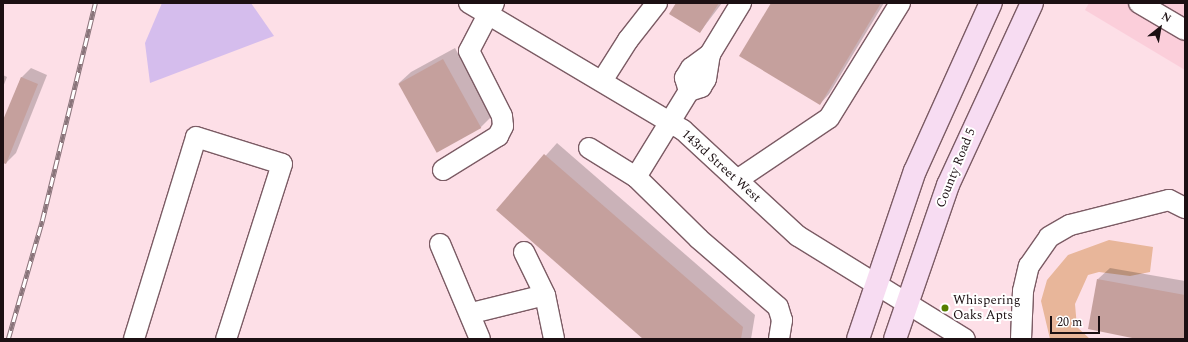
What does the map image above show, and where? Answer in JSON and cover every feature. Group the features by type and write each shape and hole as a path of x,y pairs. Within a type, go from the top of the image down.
{"main road":[{"path":"858,339 874,285 915,171 991,3"},
{"name":"County Road 5","path":"896,339 906,304 948,185 1032,3"}],"street":[{"name":"143rd Street West","path":"469,3 491,8 602,81 671,123 798,236 874,285 965,339"},
{"path":"602,81 628,40 657,3"},
{"path":"636,177 671,123 689,91 701,86 706,79 710,54 742,3"},
{"path":"736,180 829,118 900,3"},
{"path":"1138,3 1185,30"},
{"path":"443,170 498,136 503,126 502,116 468,51 491,8"},
{"path":"134,339 196,137 282,164 226,339"},
{"path":"589,148 636,177 699,239 778,307 782,320 779,339"},
{"path":"1021,339 1022,291 1029,266 1050,237 1070,226 1169,200 1185,208"},
{"path":"440,244 472,313 480,339"},
{"path":"524,252 545,295 554,339"},
{"path":"472,313 545,295"}],"shaded area":[{"path":"162,3 251,3 274,36 150,83 145,43"},
{"path":"1089,3 1185,3 1185,70 1085,10"},
{"path":"1109,240 1153,247 1150,272 1130,276 1099,272 1088,275 1075,304 1077,327 1090,339 1050,339 1041,301 1047,280 1068,255"}],"building":[{"path":"676,3 719,3 700,33 669,14"},
{"path":"771,3 881,3 820,105 739,56"},
{"path":"443,59 481,128 437,153 398,84"},
{"path":"21,77 38,84 6,164 3,163 3,120"},
{"path":"544,154 743,327 741,339 643,339 496,210"},
{"path":"1097,279 1185,295 1185,339 1137,339 1088,329"}],"railway":[{"path":"8,339 42,221 95,3"}],"place":[{"name":"Whispering Oaks Apts","path":"945,308"}]}
